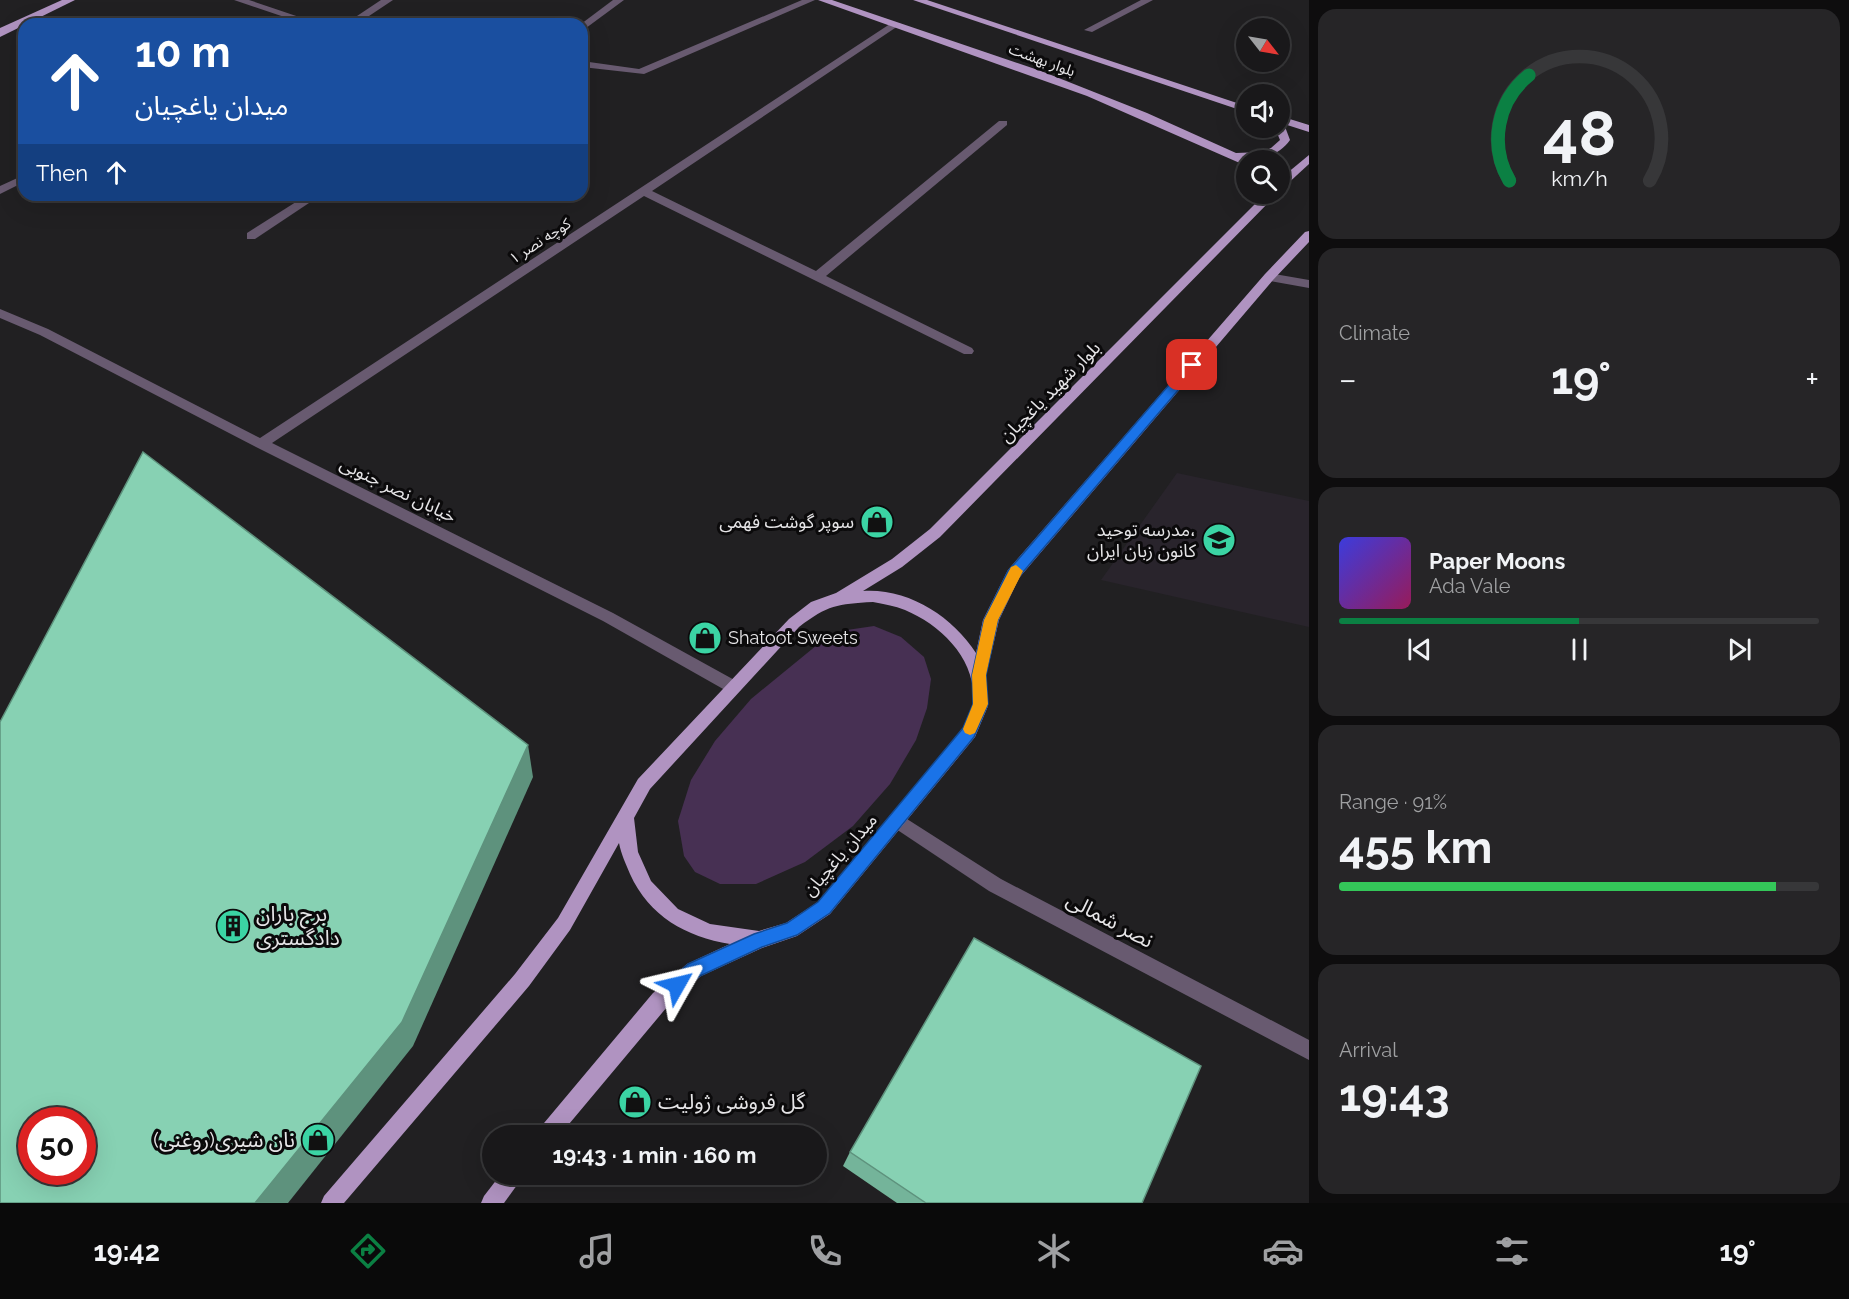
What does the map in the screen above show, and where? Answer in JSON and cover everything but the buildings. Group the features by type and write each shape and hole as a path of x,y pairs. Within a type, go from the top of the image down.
{"main road":[{"path":"30,18 70,0"},
{"name":"بلوار بهشت","path":"823,0 1091,94 1234,156"},
{"name":"بلوار بهشت","path":"918,0 1236,106"},
{"path":"0,33 18,24"},
{"path":"1290,122 1309,129"},
{"path":"1234,156 1258,157 1277,151 1284,138"},
{"path":"1290,174 1309,158"},
{"name":"بلوار شهید یاغچیان","path":"839,598 897,563 935,533 1261,204"},
{"path":"979,675 991,620 1013,574 1269,277 1309,235"},
{"name":"میدان یاغچیان","path":"873,596 909,605 940,622 965,646 979,675 981,704 969,732 824,908 791,930 759,940 709,933 672,915 645,887 629,852 625,818 644,784 732,687 795,623 816,606 839,598 873,596"},
{"path":"331,1203 536,962 564,924 625,818"},
{"path":"555,1125 660,1000 694,970 759,940"},
{"path":"491,1203 505,1185"}],"street":[{"path":"239,0 292,18"},
{"path":"360,18 388,0"},
{"path":"588,23 618,0"},
{"path":"588,65 640,72 810,0"},
{"path":"1089,30 1148,0"},
{"name":"کوچه نصر ۱","path":"261,444 896,24"},
{"path":"817,277 1003,123"},
{"path":"0,191 18,181"},
{"path":"643,191 968,351"},
{"path":"251,236 306,201"},
{"path":"1269,277 1309,284"},
{"name":"خیابان نصر جنوبی","path":"0,301 44,332"},
{"name":"خیابان نصر جنوبی","path":"0,313 44,332 261,444 608,617 732,687"},
{"name":"نصر شمالی","path":"896,820 996,885 1309,1050"}],"shaded area":[{"name":"مدرسه توحید، کانون زبان ایران","path":"1177,473 1309,501 1309,627 1101,580"},
{"path":"874,626 901,637 924,657 931,679 927,708 916,740 890,784 853,826 805,862 756,884 720,884 695,872 684,856 678,821 691,780 715,741 751,699 817,645 847,630"}],"slow traffic":[{"path":"970,729 981,704 979,675 991,620 1016,571"}],"place":[{"name":"سوپر گوشت فهمی","path":"877,522"},
{"name":"مدرسه توحید، کانون زبان ایران","path":"1219,540"},
{"name":"Shatoot Sweets","path":"705,638"},
{"name":"برج باران دادگستری","path":"233,926"},
{"name":"گل فروشی ژولیت","path":"635,1102"},
{"name":"نان شیری(روغنی)","path":"318,1140"}],"route":[{"path":"677,985 694,970 759,940 791,930 824,908 969,732 981,704 979,675 991,620 1013,574 1192,365"}]}
